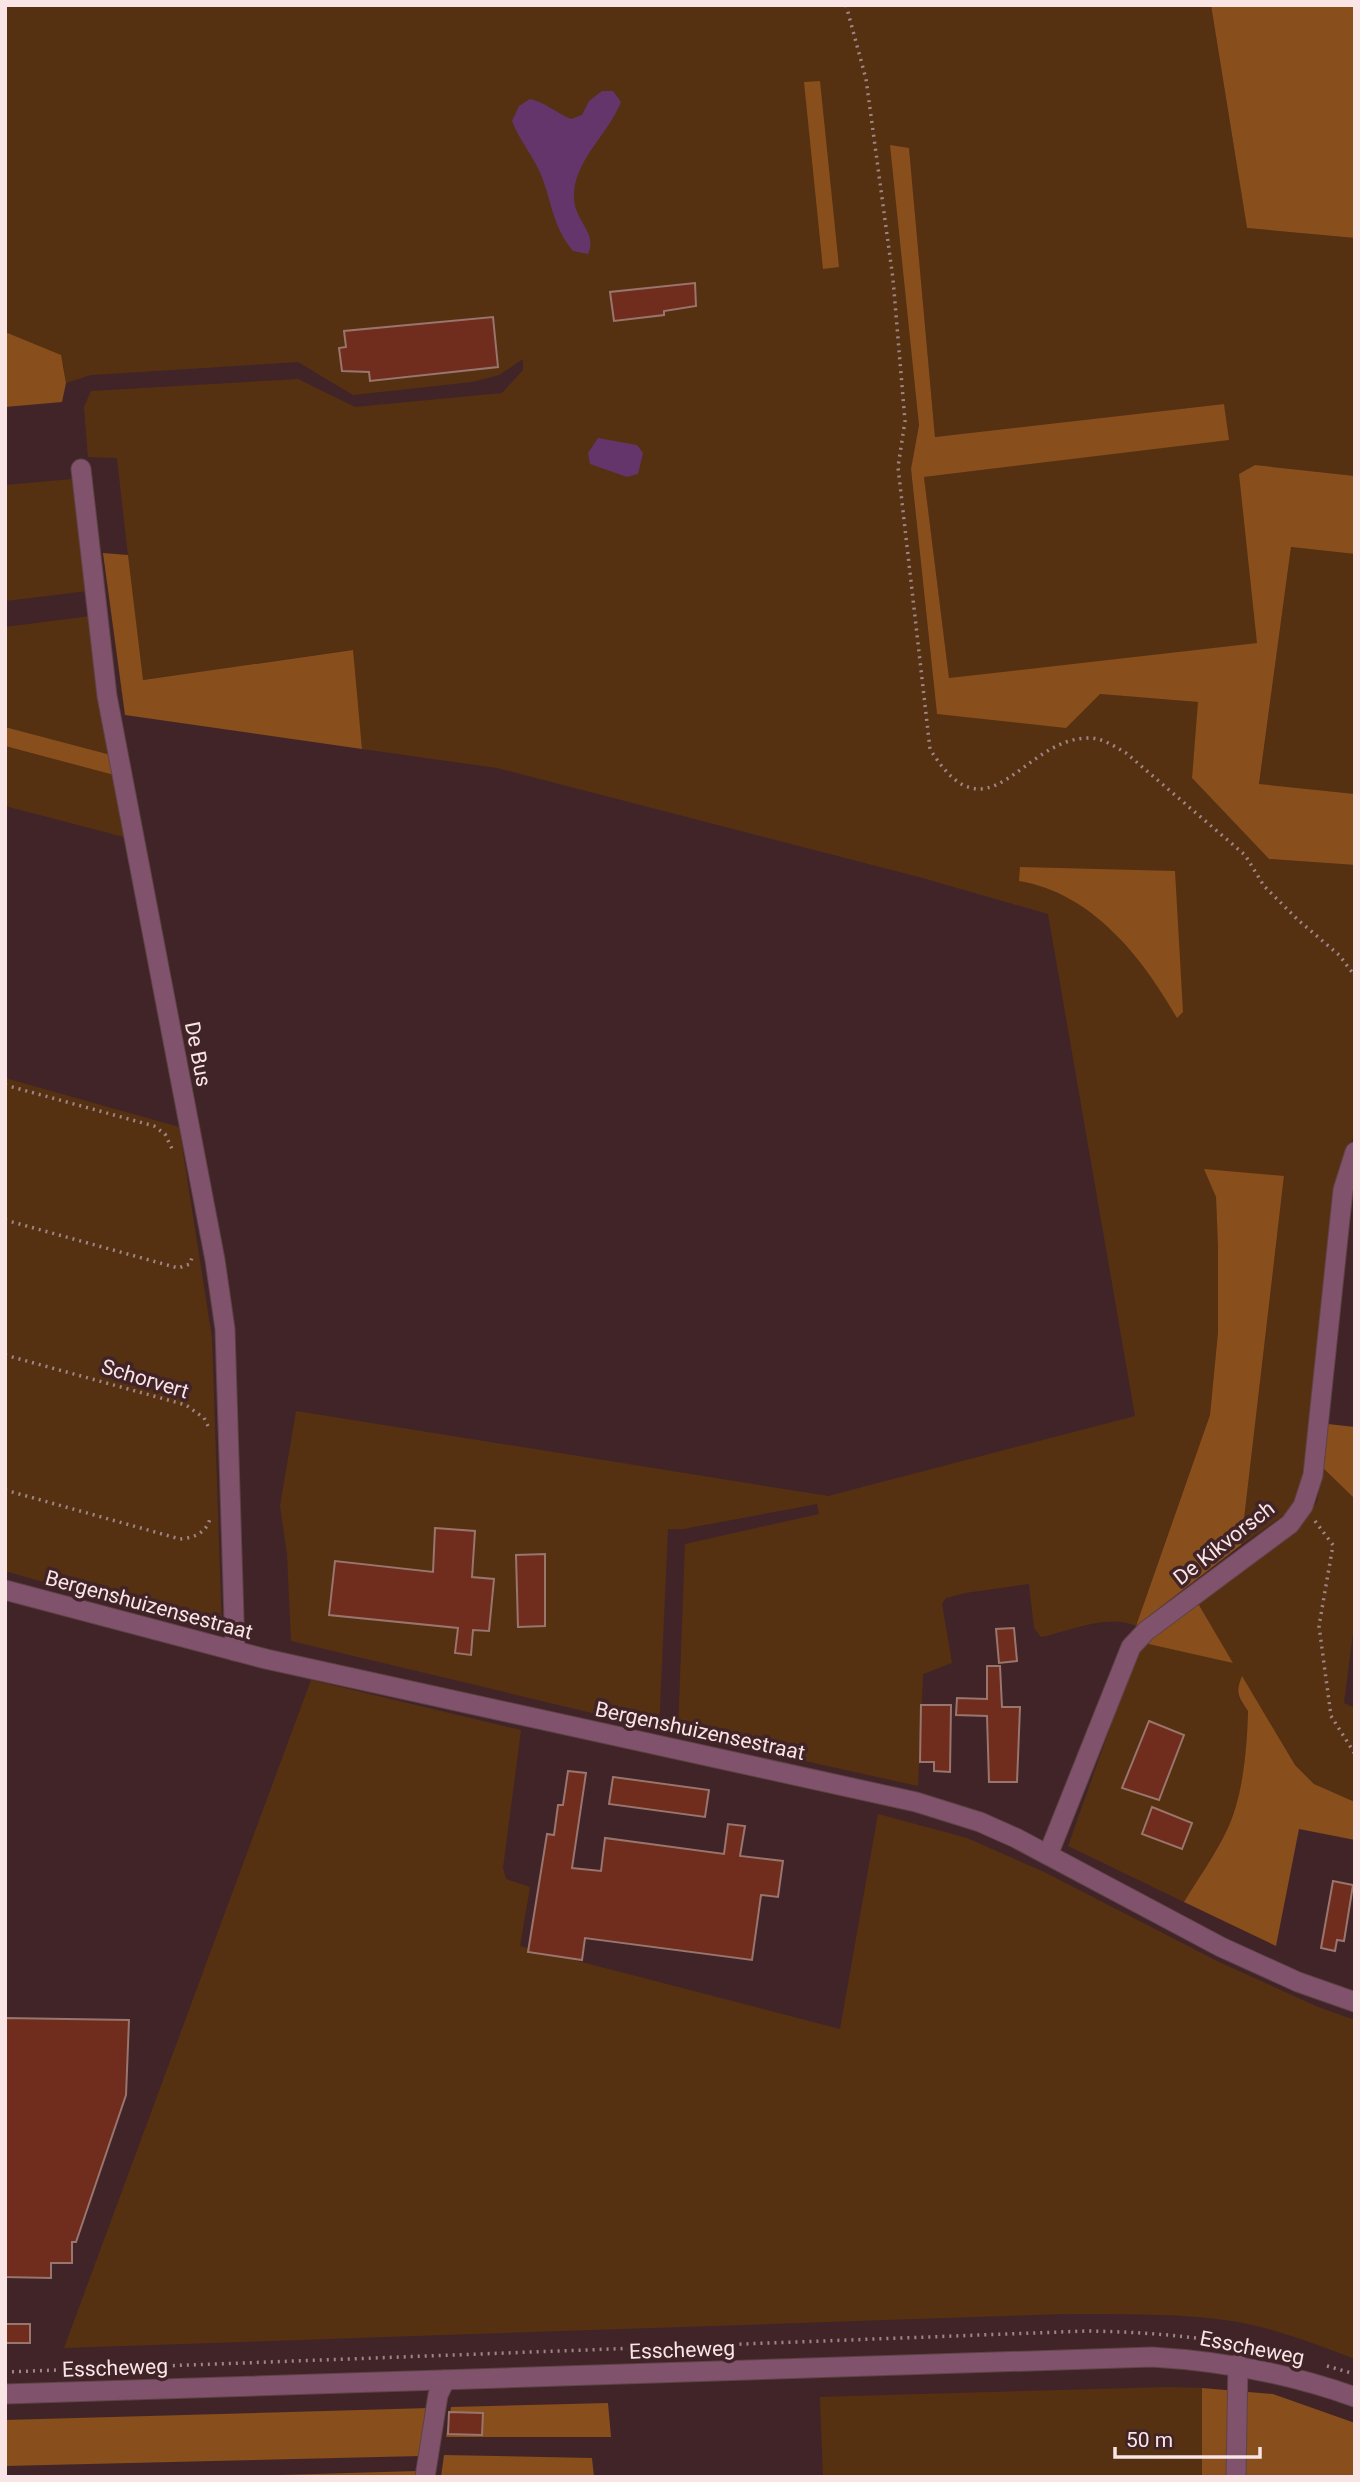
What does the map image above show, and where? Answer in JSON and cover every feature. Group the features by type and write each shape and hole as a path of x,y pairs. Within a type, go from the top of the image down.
{"street":[{"name":"De Bus","path":"81,469 107,696 215,1259 225,1329 235,1651"},
{"name":"De Kikvorsch","path":"1048,1854 1131,1647 1146,1631 1282,1530 1303,1506 1313,1475 1343,1190 1355,1152"},
{"name":"Bergenshuizensestraat","path":"5,1590 235,1651 916,1802 980,1822 1048,1854 1221,1947 1298,1982 1355,2002"},
{"name":"Esscheweg","path":"5,2394 1054,2358 1152,2357 1238,2364 1314,2383 1355,2397"},
{"path":"1236,2477 1238,2364"},
{"path":"425,2477 438,2395 445,2380"}],"path":[{"path":"846,5 866,79 893,279 905,421 898,467 930,749 946,774 962,786 980,788 999,785 1069,740 1089,737 1109,743 1126,753 1245,855 1264,886 1339,955 1355,976"},
{"path":"5,1085 155,1126 165,1134 175,1161"},
{"path":"5,1220 178,1268 190,1264 195,1250"},
{"name":"Schorvert","path":"5,1355 186,1405 204,1418 210,1431"},
{"path":"5,1490 180,1539 194,1538 208,1526 213,1507"},
{"path":"1303,1506 1334,1545 1319,1626 1331,1716 1355,1754"},
{"path":"5,2372 1086,2331 1185,2336 1237,2343 1311,2361"},
{"path":"1323,2365 1355,2374"}],"shaded area":[{"path":"5,5 1211,5 1247,228 1355,238 1355,476 1255,465 1240,474 1258,643 949,679 924,477 1228,439 1224,404 935,437 909,149 919,425 911,470 937,713 1100,694 1199,702 1192,778 1269,859 1355,865 1355,1133 1339,1171 1315,1362 1304,1492 1291,1510 1241,1545 1284,1177 1205,1170 1216,1197 1218,1248 1218,1332 1210,1415 1136,1626 1125,1622 1101,1622 1041,1637 1034,1628 1029,1584 946,1598 942,1604 952,1663 923,1674 918,1786 678,1733 685,1544 819,1514 817,1504 683,1529 668,1529 659,1729 291,1641 287,1554 280,1506 296,1411 828,1496 1135,1416 1048,914 919,877 497,768 362,749 352,650 142,680 117,458 88,457 84,407 91,391 298,379 355,407 502,393 523,370 523,359 499,375 472,382 353,395 298,362 91,375 66,383 63,364 63,399 5,406","holes":["1175,871 1177,1017 1148,972 1112,931 1070,899 1046,887 1020,880"]},
{"path":"1211,5 1355,5 1355,238 1247,228"},
{"path":"820,81 839,267 823,269 804,82"},
{"path":"602,91 613,91 621,102 585,161 575,186 575,207 590,240 588,254 573,251 561,233 540,172 512,121 519,106 530,99 571,119 582,115 589,101"},
{"path":"890,145 909,148 935,437 1224,404 1229,440 924,477 949,678 1257,643 1239,474 1255,465 1355,476 1355,554 1291,547 1259,784 1355,794 1355,865 1269,859 1192,778 1198,702 1100,694 1066,728 937,714 911,469 919,425"},
{"path":"5,332 61,355 66,383 62,402 5,407"},
{"path":"598,438 637,445 643,453 638,474 627,477 590,464 588,453"},
{"path":"72,479 88,591 5,601 5,485"},
{"path":"1291,547 1355,554 1355,794 1259,785"},
{"path":"103,553 128,555 143,680 353,650 362,749 125,715"},
{"path":"91,616 111,755 5,727 5,627"},
{"path":"5,727 111,755 114,775 5,746"},
{"path":"5,746 114,775 124,837 5,806"},
{"path":"1020,867 1175,871 1183,1012 1177,1018 1148,973 1112,931 1070,899 1019,881"},
{"path":"5,1078 179,1127 212,1338 222,1633 5,1571"},
{"path":"1204,1169 1284,1176 1241,1545 1136,1626 1210,1415 1218,1332 1218,1248 1216,1197"},
{"path":"1328,1424 1355,1427 1355,1499 1323,1468"},
{"path":"1323,1468 1355,1499 1355,1617 1344,1703 1355,1708 1355,1802 1314,1784 1295,1765 1242,1677 1238,1692 1248,1711 1243,1773 1236,1804 1226,1832 1184,1902 1068,1846 1137,1652 1144,1643 1232,1662 1196,1600 1308,1514 1317,1502"},
{"path":"1196,1600 1233,1663 1144,1643"},
{"path":"1242,1676 1295,1765 1314,1784 1355,1802 1355,1840 1299,1829 1276,1946 1184,1902 1221,1841 1236,1804 1243,1773 1248,1711 1238,1691"},
{"path":"311,1680 521,1730 503,1868 506,1879 530,1887 520,1946 840,2029 878,1814 967,1838 1044,1872 1219,1962 1318,2007 1355,2020 1355,2359 1286,2334 1243,2323 1198,2317 1130,2314 1062,2314 64,2348"},
{"path":"1202,2388 1202,2477 823,2477 820,2397"},
{"path":"1202,2388 1273,2394 1355,2423 1355,2477 1202,2477"},
{"path":"608,2403 611,2437 446,2437 451,2407"},
{"path":"429,2408 421,2456 5,2466 5,2420"},
{"path":"444,2455 592,2458 594,2477 441,2477"},
{"path":"417,2471 417,2477 216,2477"}],"building":[{"path":"695,283 696,306 664,311 664,315 614,321 610,292"},
{"path":"493,317 498,367 370,381 369,372 342,371 339,348 346,347 344,331"},
{"path":"435,1528 475,1531 472,1577 494,1579 489,1631 473,1630 471,1655 455,1653 458,1628 329,1615 335,1561 433,1572"},
{"path":"545,1554 545,1626 518,1627 516,1555"},
{"path":"1014,1628 1017,1661 999,1663 996,1629"},
{"path":"987,1666 1000,1666 1002,1707 1020,1707 1017,1782 989,1782 987,1716 956,1715 957,1698 987,1699"},
{"path":"921,1705 951,1705 950,1772 934,1771 934,1762 920,1762"},
{"path":"1149,1721 1184,1735 1159,1800 1122,1788"},
{"path":"568,1771 586,1773 572,1868 601,1871 605,1838 724,1854 728,1824 745,1826 740,1856 783,1861 778,1897 761,1895 752,1960 585,1938 582,1960 528,1952 547,1834 554,1835 558,1805 563,1805"},
{"path":"613,1777 709,1790 705,1817 609,1804"},
{"path":"1152,1807 1192,1823 1182,1849 1142,1834"},
{"path":"1333,1881 1353,1885 1344,1941 1337,1940 1335,1951 1321,1948"},
{"path":"5,2018 129,2020 126,2095 76,2242 72,2242 72,2263 51,2263 51,2278 5,2277"},
{"path":"5,2324 30,2324 30,2343 5,2343"},
{"path":"449,2412 483,2413 482,2435 448,2434"}]}
